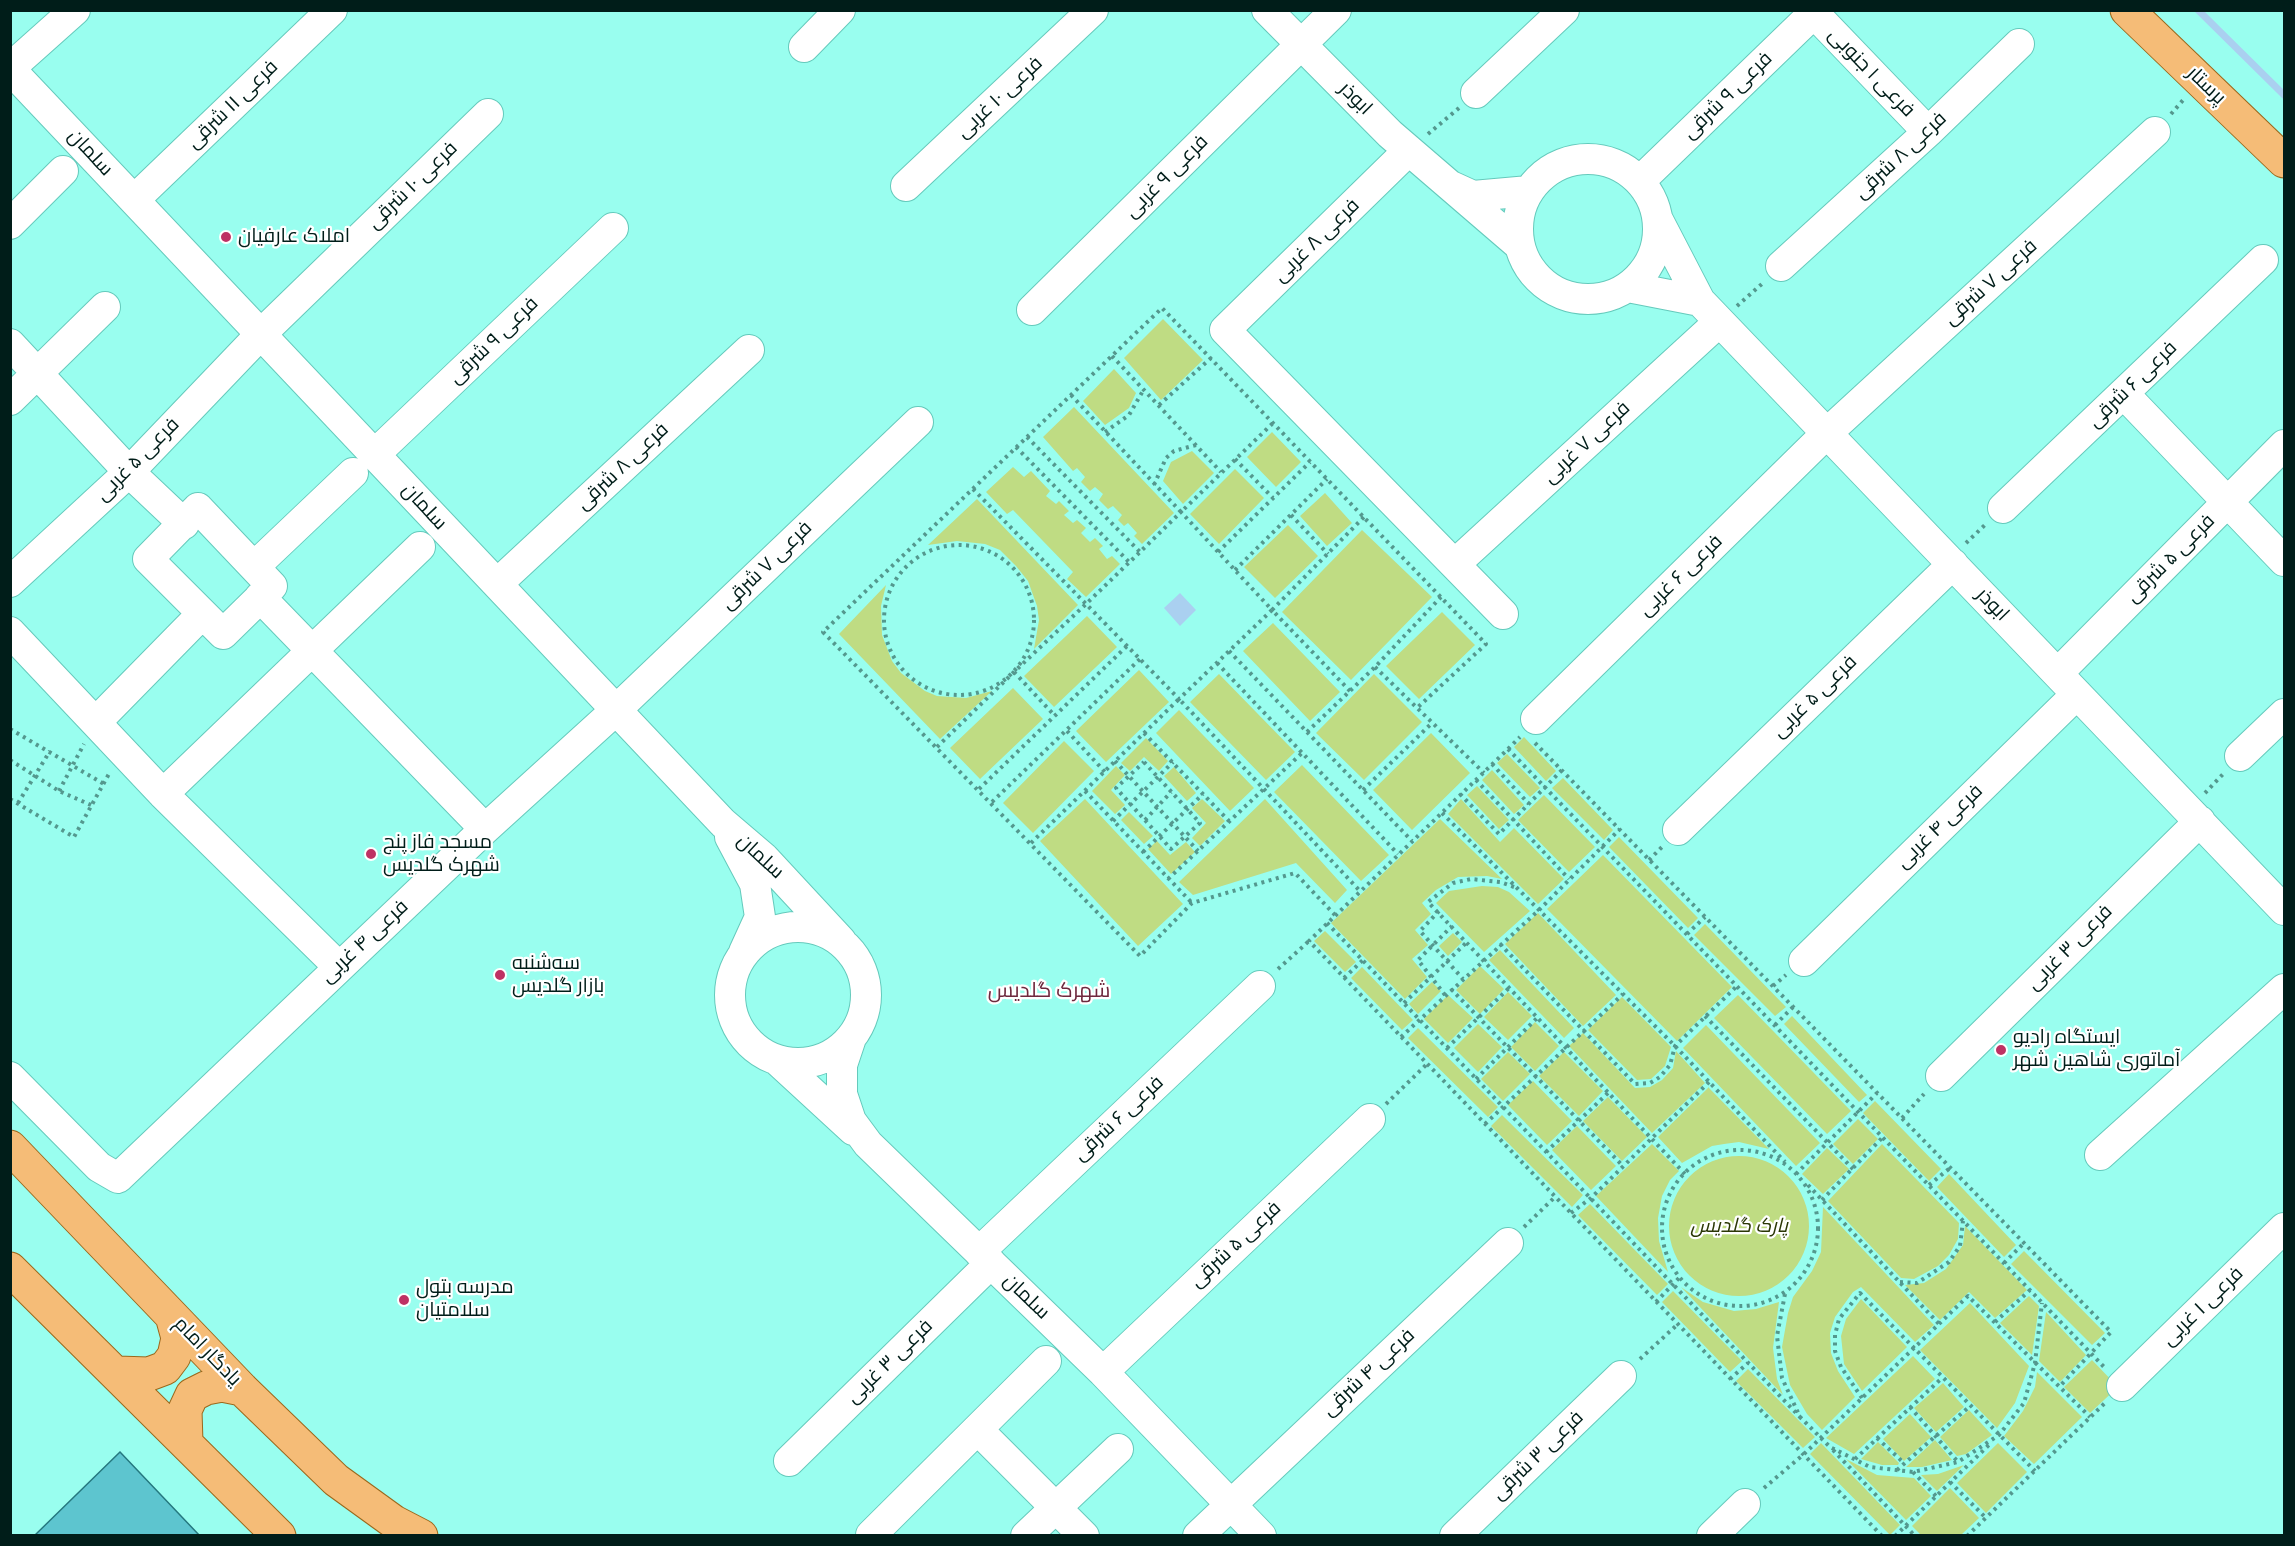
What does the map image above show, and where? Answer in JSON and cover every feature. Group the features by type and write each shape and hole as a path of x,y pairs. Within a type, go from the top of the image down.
{"main road":[{"name":"پرستار","path":"2127,10 2284,161"},
{"name":"یادگار امام","path":"10,1146 242,1389 336,1480 394,1521 421,1536"},
{"path":"16,1285 117,1372 279,1536"},
{"path":"117,1372 149,1374 165,1368 174,1356 178,1338 172,1316"},
{"path":"186,1443 184,1410 192,1395 206,1388 222,1385 242,1389"}],"street":[{"path":"10,68 75,10"},
{"name":"فرعی ۱۱ شرقی","path":"134,200 332,10"},
{"path":"804,47 840,10"},
{"name":"فرعی ۱۰ غربی","path":"906,186 1093,10"},
{"name":"ابوذر","path":"1267,10 1408,151 1520,245"},
{"path":"1301,45 1336,10"},
{"path":"1476,93 1564,10"},
{"name":"فرعی ۱ جنوبی","path":"1814,12 1928,132"},
{"name":"فرعی ۹ شرقی","path":"1640,181 1814,12"},
{"name":"فرعی ۹ غربی","path":"1032,310 1301,45"},
{"name":"فرعی ۸ شرقی","path":"1781,267 2019,45"},
{"name":"سلمان","path":"10,68 261,334 364,464 497,584 723,824 764,858 841,941"},
{"name":"فرعی ۱۰ شرقی","path":"261,334 488,114"},
{"name":"فرعی ۷ شرقی","path":"1827,433 2155,132"},
{"name":"فرعی ۸ غربی","path":"1408,151 1225,330 1455,564"},
{"path":"1582,159 1603,161 1623,168 1640,181 1652,199 1658,220 1658,239 1652,258 1642,274 1628,287 1607,297 1596,298 1584,299 1562,294 1542,283 1528,266 1520,245 1519,217 1529,191 1543,176 1562,164 1582,159"},
{"path":"10,224 63,171"},
{"path":"1445,184 1473,196 1529,191"},
{"name":"ابوذر","path":"1658,220 1710,311 2284,910"},
{"name":"فرعی ۹ شرقی","path":"254,567 613,228"},
{"name":"فرعی ۶ شرقی","path":"2003,508 2263,260"},
{"path":"1628,287 1710,311"},
{"path":"10,400 105,307"},
{"name":"فرعی ۷ غربی","path":"1455,564 1710,311"},
{"name":"فرعی ۵ غربی","path":"10,582 129,472 261,334"},
{"path":"10,344 129,472 184,524"},
{"name":"فرعی ۸ شرقی","path":"497,584 748,350"},
{"path":"2124,394 2284,561"},
{"name":"فرعی ۷ شرقی","path":"616,710 918,422"},
{"name":"فرعی ۶ غربی","path":"1534,729 1827,433"},
{"name":"فرعی ۵ شرقی","path":"2067,683 2228,501 2284,445"},
{"path":"198,508 254,567 272,586 222,634 148,559 198,508"},
{"path":"163,794 312,648 420,548"},
{"name":"فرعی ۵ غربی","path":"1678,830 1950,562"},
{"path":"1455,564 1503,614"},
{"path":"260,597 312,648 485,829"},
{"path":"96,722 202,614"},
{"path":"10,632 163,794 339,967"},
{"name":"فرعی ۴ غربی","path":"1804,961 2067,683"},
{"name":"فرعی ۴ غربی","path":"10,1077 99,1167 118,1178 485,829 616,710"},
{"path":"2240,756 2284,714"},
{"name":"فرعی ۳ غربی","path":"1941,1076 2194,815"},
{"path":"723,824 755,884 760,917 733,972 729,993 732,1016 742,1035 758,1051 778,1061 868,1144"},
{"path":"744,952 760,937 780,928 801,927 822,930 841,941 855,957 864,977 866,998 862,1019 851,1038 836,1051 818,1060 798,1064 778,1061"},
{"name":"فرعی ۶ شرقی","path":"985,1258 1260,986"},
{"path":"2100,1155 2284,989"},
{"name":"سلمان","path":"851,1038 842,1065 842,1094 851,1121 868,1144 1103,1372 1261,1536"},
{"name":"فرعی ۵ شرقی","path":"1103,1372 1370,1119"},
{"name":"فرعی ۱ غربی","path":"2122,1386 2284,1228"},
{"name":"فرعی ۴ شرقی","path":"1198,1536 1508,1243"},
{"name":"فرعی ۳ غربی","path":"789,1461 985,1258"},
{"path":"871,1535 1046,1361"},
{"name":"فرعی ۳ شرقی","path":"1455,1536 1621,1376"},
{"path":"978,1430 1084,1536"},
{"path":"1026,1536 1055,1506 1118,1449"},
{"path":"1712,1536 1745,1504"}],"path":[{"path":"2155,132 2200,80"},
{"path":"1408,151 1476,93"},
{"path":"1710,311 1781,267"},
{"path":"1335,915 1295,873 1192,903 1140,956 992,802 823,632 1162,308 1486,644 1417,708"},
{"path":"1112,356 1221,472"},
{"path":"1159,405 1211,359"},
{"path":"1106,432 1129,416 1144,389"},
{"path":"1071,395 1350,691"},
{"path":"937,747 1273,423"},
{"path":"1027,437 1140,552"},
{"path":"1154,484 1166,458 1174,451 1196,445"},
{"path":"1016,447 1129,562"},
{"path":"1235,459 1273,498"},
{"path":"1218,552 1310,462"},
{"path":"1234,570 1327,479"},
{"path":"973,489 1179,699 1360,891"},
{"path":"1950,562 2003,508"},
{"path":"1291,515 1328,554"},
{"path":"1031,843 1272,610 1364,517"},
{"path":"954,545 980,547 1003,558 1021,576 1032,600 1035,626 1029,650 1014,672 995,687 972,695 948,695 933,690 906,674 892,654 884,632 885,607 892,585 907,565 929,551 954,545"},
{"path":"900,559 907,565"},
{"path":"1307,732 1375,667 1441,597"},
{"path":"979,789 1127,646"},
{"path":"1229,651 1412,841"},
{"path":"992,802 1140,660"},
{"path":"1217,663 1398,854"},
{"path":"1375,667 1484,773"},
{"path":"1014,672 1055,716"},
{"path":"59,791 96,722"},
{"path":"1363,790 1432,723"},
{"path":"10,729 104,784"},
{"path":"1534,729 1562,770 2111,1332 2059,1387"},
{"path":"1067,731 1105,772"},
{"path":"1144,733 1230,821"},
{"path":"1260,986 1508,749 2122,1386 1967,1536"},
{"path":"18,803 50,751"},
{"path":"10,799 74,837 123,751"},
{"path":"1168,879 1302,753"},
{"path":"2194,815 2240,756"},
{"path":"10,760 59,791 92,806"},
{"path":"1116,761 1198,851"},
{"path":"1144,762 1157,777 1200,823 1171,849 1116,788 1144,762"},
{"path":"1113,820 1173,762"},
{"path":"1492,764 1529,804"},
{"path":"1460,794 1499,834 1562,770"},
{"path":"1476,780 1569,879"},
{"path":"1085,791 1192,903"},
{"path":"1145,820 1172,792"},
{"path":"1143,852 1203,794"},
{"path":"1442,813 1675,1046 1939,1324"},
{"path":"1401,1036 1539,910 1620,829"},
{"path":"1517,888 1486,879 1453,883 1428,902 1439,911 1685,1174"},
{"path":"1439,911 1420,932 1463,979"},
{"path":"1687,934 1705,917"},
{"path":"1327,923 1915,1536"},
{"path":"1445,995 1418,960 1452,926"},
{"path":"1309,941 1882,1536"},
{"path":"1404,1004 1467,942"},
{"path":"1500,944 1635,1084 1650,1083 1660,1077 1670,1065 1675,1046 1737,986"},
{"path":"1344,978 1363,960"},
{"path":"1447,1048 1510,987"},
{"path":"1451,989 1623,1166"},
{"path":"1485,1124 1565,1045 1623,994"},
{"path":"1775,1025 1793,1007"},
{"path":"1705,1016 1853,1169"},
{"path":"1476,1078 1538,1017"},
{"path":"1370,1119 1427,1064"},
{"path":"1902,1118 1941,1076"},
{"path":"1571,1213 1591,1198 1709,1082"},
{"path":"1546,1152 1609,1092"},
{"path":"1796,1174 1877,1093"},
{"path":"1822,1200 1883,1137"},
{"path":"1788,1165 1766,1153 1742,1149 1717,1153 1694,1164 1675,1184 1664,1209 1661,1236 1668,1262 1684,1284 1706,1300 1732,1307 1760,1305 1785,1294 1803,1277 1815,1255 1820,1230 1816,1205 1805,1182"},
{"path":"1929,1185 1950,1168"},
{"path":"1508,1243 1555,1197"},
{"path":"1899,1282 1917,1283 1949,1262 1960,1246 1964,1221"},
{"path":"2004,1263 2024,1243"},
{"path":"1656,1302 1679,1278"},
{"path":"1995,1322 2030,1290"},
{"path":"1862,1398 1841,1367 1835,1351 1835,1335 1839,1319 1860,1293 2035,1471"},
{"path":"1785,1294 1777,1336 1782,1378 1800,1417"},
{"path":"1745,1504 1804,1454 1968,1296 2090,1417"},
{"path":"1895,1536 1999,1436 2024,1403 2035,1363 2042,1303"},
{"path":"1621,1376 1678,1324"},
{"path":"1730,1379 1748,1363"},
{"path":"1854,1459 1942,1378"},
{"path":"1896,1470 1970,1406"},
{"path":"1910,1407 1958,1462"},
{"path":"1830,1447 1870,1467 1913,1472 1958,1462 1999,1436"},
{"path":"1877,1438 1904,1463"},
{"path":"1913,1472 1936,1496"},
{"path":"1950,1482 1986,1518"}],"green space":[{"path":"1163,319 1203,360 1161,400 1124,358"},
{"path":"1114,369 1136,393 1129,408 1105,425 1083,401"},
{"path":"1074,407 1174,513 1142,544 1134,536 1137,533 1128,523 1124,526 1118,520 1122,515 1113,506 1108,509 1099,500 1103,494 1095,487 1090,491 1081,482 1085,477 1077,468 1073,471 1043,437"},
{"path":"1272,432 1301,462 1276,487 1247,457"},
{"path":"1192,451 1214,473 1183,504 1163,481 1171,462"},
{"path":"1013,467 1024,477 1031,471 1050,491 1046,496 1056,504 1059,501 1069,511 1064,515 1073,523 1077,520 1086,528 1081,533 1090,542 1095,538 1103,546 1099,549 1107,559 1112,556 1120,564 1086,597 1067,579 1073,572 1013,510 1007,514 986,492"},
{"path":"1235,469 1264,498 1219,544 1190,514"},
{"path":"1325,493 1352,523 1327,546 1300,516"},
{"path":"977,499 1078,605 1034,649 1039,620 1037,606 1028,581 1000,550 985,544 957,541 928,545"},
{"path":"1288,525 1318,556 1275,598 1244,567"},
{"path":"1362,530 1432,597 1351,680 1282,612"},
{"path":"886,585 881,606 882,635 892,661 901,673 925,691 937,696 966,698 992,691 940,739 839,634"},
{"path":"1442,612 1475,645 1419,699 1386,666"},
{"path":"1087,616 1117,647 1054,707 1024,676"},
{"path":"1273,623 1340,692 1310,721 1243,651"},
{"path":"1139,670 1169,702 1106,762 1076,731"},
{"path":"1219,674 1295,752 1266,780 1190,702"},
{"path":"1374,674 1422,722 1364,780 1316,733"},
{"path":"1013,688 1043,719 980,779 950,748"},
{"path":"1179,710 1254,788 1230,811 1156,733"},
{"path":"1431,733 1470,773 1412,830 1373,790"},
{"path":"1524,737 1556,771 1546,781 1514,747"},
{"path":"1146,738 1168,761 1159,771 1144,757 1130,771 1121,763"},
{"path":"1064,741 1094,771 1033,833 1003,803"},
{"path":"1507,754 1540,788 1530,797 1497,763"},
{"path":"1302,765 1389,855 1361,881 1274,792"},
{"path":"1116,766 1125,775 1111,790 1125,805 1115,814 1092,791"},
{"path":"1174,767 1196,793 1187,801 1164,776"},
{"path":"1492,770 1524,805 1514,814 1482,780"},
{"path":"1563,778 1613,830 1604,840 1552,788"},
{"path":"1477,786 1509,820 1499,829 1467,795"},
{"path":"1544,795 1595,847 1569,872 1518,820"},
{"path":"1085,799 1183,904 1138,946 1040,841"},
{"path":"1202,799 1225,821 1200,846 1192,838 1206,823 1192,808"},
{"path":"1265,799 1347,890 1335,903 1296,863 1193,895 1179,882"},
{"path":"1461,799 1500,842 1514,828 1564,879 1538,904 1448,814"},
{"path":"1129,812 1153,836 1144,844 1121,820"},
{"path":"1440,819 1502,879 1487,876 1458,877 1436,890 1422,903 1431,914 1415,930 1428,945 1412,959 1427,977 1405,999 1331,923"},
{"path":"1619,837 1698,918 1688,928 1609,847"},
{"path":"1157,841 1170,855 1186,842 1195,852 1171,874 1148,849"},
{"path":"1603,855 1732,987 1677,1041 1547,909"},
{"path":"1482,886 1498,887 1509,892 1530,911 1484,952 1436,903 1449,891"},
{"path":"1538,913 1616,995 1583,1026 1505,944"},
{"path":"1705,924 1786,1007 1775,1016 1694,935"},
{"path":"1325,931 1356,962 1345,972 1314,941"},
{"path":"1453,933 1462,942 1448,956 1439,946"},
{"path":"1500,950 1574,1028 1564,1038 1489,960"},
{"path":"1480,966 1504,989 1480,1014 1456,990"},
{"path":"1362,967 1413,1020 1402,1030 1351,978"},
{"path":"1432,982 1441,991 1418,1014 1409,1004"},
{"path":"1508,992 1532,1016 1508,1040 1484,1017"},
{"path":"1448,995 1473,1018 1448,1043 1424,1019"},
{"path":"1738,995 1851,1111 1827,1134 1714,1018"},
{"path":"1622,997 1671,1047 1665,1066 1651,1079 1637,1080 1588,1030"},
{"path":"1792,1016 1867,1095 1859,1102 1784,1024"},
{"path":"1535,1022 1559,1046 1535,1071 1511,1047"},
{"path":"1478,1024 1502,1047 1478,1072 1454,1048"},
{"name":"پارک گلدیس","path":"1706,1025 1820,1143 1796,1166 1683,1048"},
{"path":"1418,1028 1498,1107 1488,1117 1408,1038"},
{"path":"1583,1033 1635,1088 1650,1087 1662,1080 1673,1068 1676,1051 1705,1083 1652,1133 1569,1046"},
{"path":"1508,1052 1530,1074 1503,1101 1481,1079"},
{"path":"1564,1052 1603,1091 1579,1116 1539,1076"},
{"path":"1533,1081 1572,1121 1547,1145 1508,1105"},
{"name":"پارک گلدیس","path":"1709,1087 1769,1149 1739,1142 1724,1144 1712,1146 1682,1163 1658,1137"},
{"path":"1608,1097 1647,1137 1622,1161 1583,1121"},
{"path":"1875,1101 1941,1169 1929,1181 1863,1113"},
{"path":"1502,1115 1583,1195 1572,1207 1491,1126"},
{"path":"1858,1119 1878,1139 1853,1164 1833,1144"},
{"path":"1577,1126 1616,1166 1591,1190 1552,1150"},
{"name":"پارک گلدیس","path":"1652,1144 1679,1171 1670,1180 1662,1196 1658,1218 1659,1241 1668,1272 1596,1196"},
{"name":"پارک گلدیس","path":"1882,1144 1959,1223 1958,1239 1949,1255 1938,1266 1914,1279 1901,1278 1828,1201"},
{"name":"پارک گلدیس","path":"1827,1148 1849,1169 1823,1194 1802,1174"},
{"name":"پارک گلدیس","path":"1739,1156 1766,1161 1788,1177 1804,1199 1809,1226 1804,1253 1788,1275 1766,1291 1739,1296 1712,1291 1690,1275 1674,1253 1669,1226 1674,1199 1690,1177 1712,1161"},
{"path":"1949,1174 2016,1245 2004,1257 1937,1187"},
{"name":"پارک گلدیس","path":"1590,1204 1668,1284 1657,1295 1578,1215"},
{"name":"پارک گلدیس","path":"1823,1207 1934,1325 1915,1342 1861,1287 1853,1292 1835,1317 1830,1333 1831,1353 1838,1371 1855,1397 1822,1430 1807,1414 1790,1385 1782,1347 1793,1297 1812,1271 1821,1252"},
{"path":"1965,1226 2027,1290 1995,1318 1969,1292 1940,1320 1905,1285 1924,1283 1946,1269 1963,1245"},
{"path":"2024,1251 2105,1333 2092,1345 2011,1264"},
{"name":"پارک گلدیس","path":"1681,1287 1703,1302 1734,1311 1756,1309 1779,1302 1773,1348 1777,1379 1783,1395"},
{"path":"1673,1291 1742,1361 1730,1372 1662,1302"},
{"path":"2029,1296 2039,1306 2032,1355 2000,1323"},
{"path":"1861,1299 1907,1347 1862,1391 1844,1364 1841,1336 1846,1319"},
{"path":"1970,1303 2029,1366 2015,1403 1997,1428 1920,1350"},
{"path":"2046,1312 2086,1355 2060,1382 2039,1361"},
{"path":"1913,1356 1935,1379 1854,1454 1826,1438"},
{"path":"2092,1360 2118,1387 2090,1413 2064,1387"},
{"path":"1748,1369 1815,1437 1803,1448 1736,1381"},
{"path":"2037,1372 2082,1417 2034,1464 2004,1436 2023,1411 2035,1387"},
{"path":"1943,1383 1964,1407 1936,1432 1914,1408"},
{"path":"1969,1410 1992,1435 1966,1454 1957,1456 1940,1437"},
{"path":"1910,1414 1931,1437 1904,1461 1883,1439"},
{"path":"1935,1440 1952,1460 1922,1467 1906,1467"},
{"path":"1878,1442 1899,1463 1898,1465 1882,1465 1861,1459"},
{"path":"1821,1443 1900,1525 1890,1535 1810,1454"},
{"path":"1998,1443 2027,1472 1986,1513 1957,1483"},
{"path":"1846,1459 1877,1475 1914,1478 1931,1496 1906,1520"},
{"path":"1964,1465 1937,1491 1921,1475 1938,1474"},
{"path":"1950,1488 1979,1518 1961,1535 1921,1535 1912,1526"}],"water":[{"path":"1180,593 1196,610 1180,626 1164,608"}],"building":[{"path":"120,1452 200,1536 34,1536"}],"waterway":[{"path":"2198,10 2284,95"}],"place":[{"name":"املاک عارفیان","path":"226,237"},
{"name":"مسجد فاز پنج شهرک گلدیس","path":"371,854"},
{"name":"سه‌شنبه بازار گلدیس","path":"500,975"},
{"name":"ایستگاه رادیو آماتوری شاهین شهر","path":"2001,1050"},
{"name":"مدرسه بتول سلامتیان","path":"404,1300"}],"district":[{"name":"شهرک گلدیس","path":"1049,992"}]}
